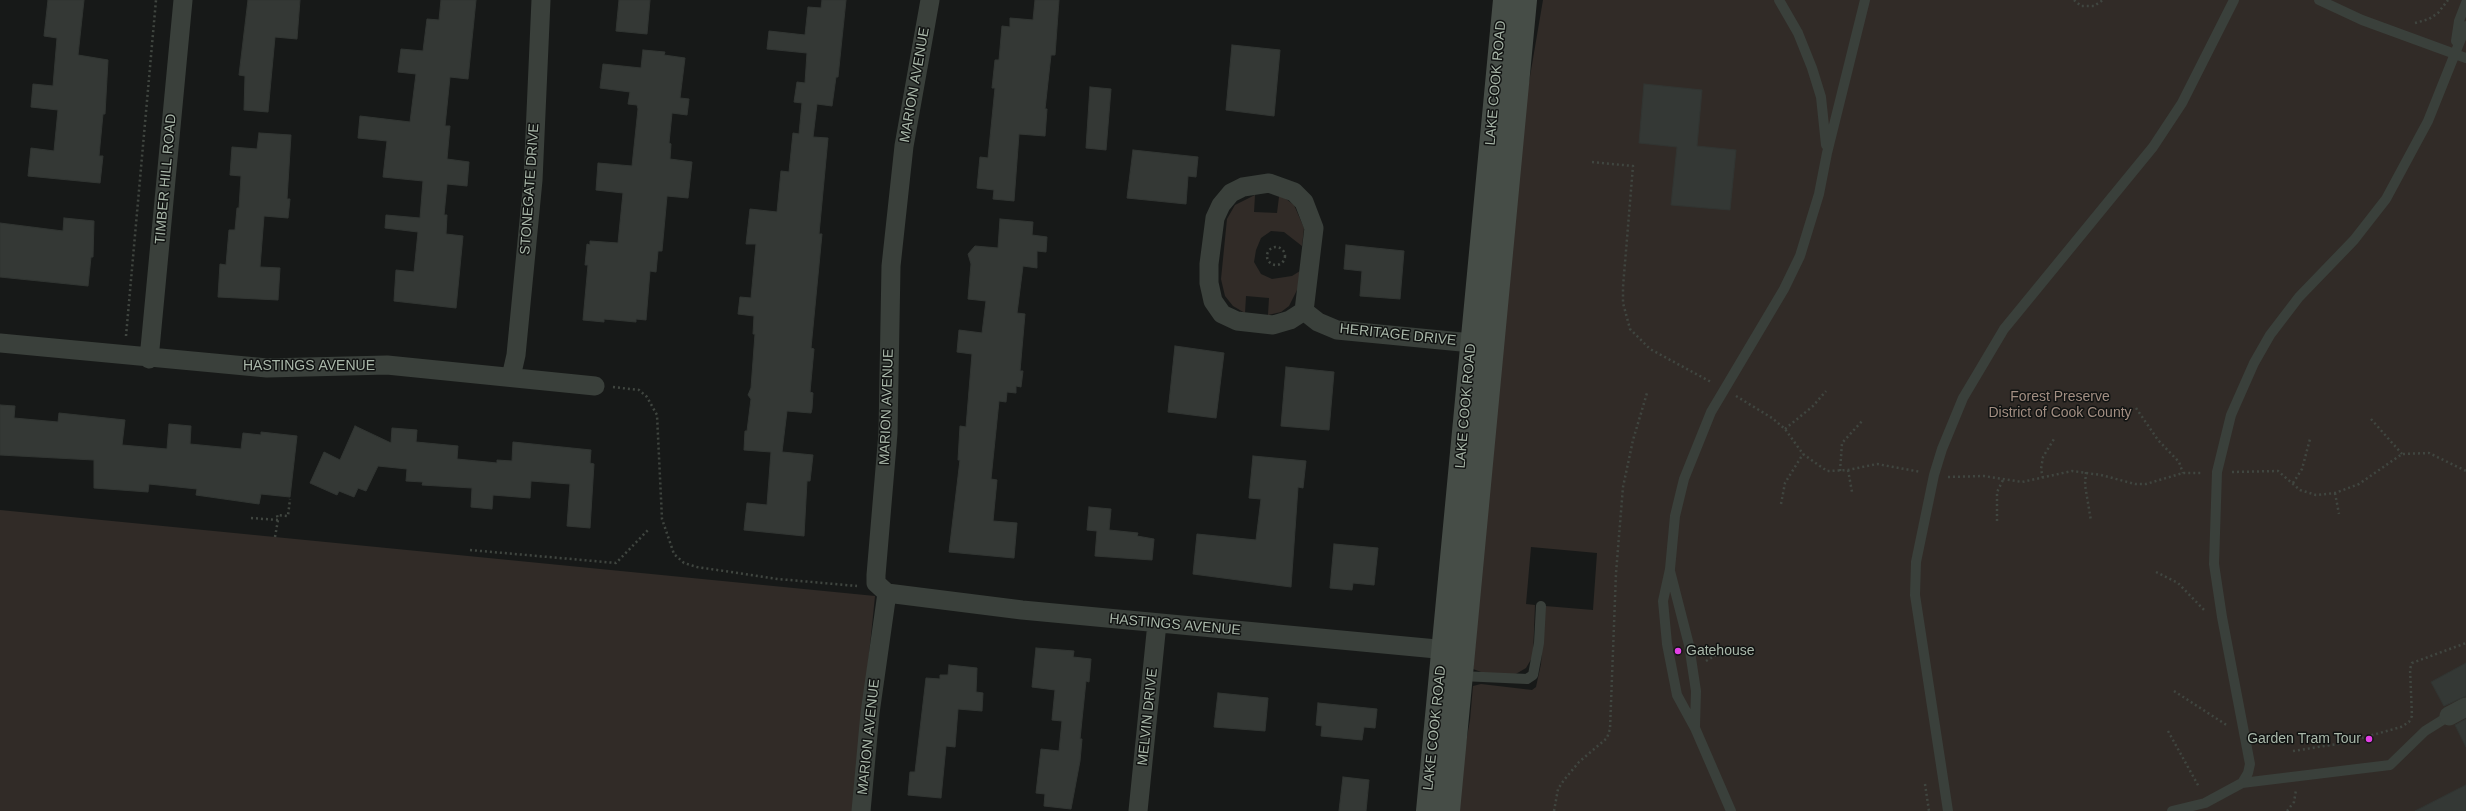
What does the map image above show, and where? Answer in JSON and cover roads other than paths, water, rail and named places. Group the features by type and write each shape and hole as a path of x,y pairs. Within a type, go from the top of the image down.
{"main road":[{"name":"LAKE COOK ROAD","path":"1449,811 1451,674 1472,343 1504,0"},
{"name":"LAKE COOK ROAD","path":"1453,650 1526,0"},
{"name":"LAKE COOK ROAD","path":"1427,811 1451,674"}],"street":[{"name":"TIMBER HILL ROAD","path":"149,359 183,0"},
{"name":"STONEGATE DRIVE","path":"511,377 516,355 533,180 541,0"},
{"name":"MARION AVENUE","path":"861,811 870,712 885,591 876,583 888,433 892,266 904,146 930,0"},
{"path":"1269,183 1282,186 1294,192 1307,207 1314,228 1304,311 1290,320 1273,325 1254,325 1237,321 1222,314 1213,301 1209,283 1209,264 1215,218 1221,205 1231,193 1243,187 1269,183"},
{"name":"HERITAGE DRIVE","path":"1304,311 1318,322 1337,330 1472,343"},
{"name":"HASTINGS AVENUE","path":"0,343 149,359 267,368 387,365 595,386"},
{"name":"HASTINGS AVENUE","path":"885,591 1022,610 1453,650"},
{"name":"MELVIN DRIVE","path":"1138,811 1157,623"},
{"path":"2449,716 2466,707"}],"lane":[{"path":"1779,0 1798,33 1812,68 1821,97 1827,152"},
{"path":"1731,811 1695,728 1677,695 1667,644 1664,601 1670,569 1676,516 1684,479 1711,412 1784,289 1800,256 1819,194 1827,152 1865,0"},
{"path":"1948,811 1915,595 1916,562 1934,475 1942,449 1963,398 2004,329 2153,147 2182,103 2234,0"},
{"path":"2319,0 2362,20 2466,58"},
{"path":"2455,53 2459,21 2466,3"},
{"path":"2242,783 2248,773 2250,764 2222,618 2214,564 2217,472 2229,422 2240,392 2270,335 2299,297 2354,240 2386,199 2413,152 2466,26"},
{"path":"1670,569 1689,645 1696,691 1695,728"},
{"path":"1451,674 1527,679 1533,676 1538,652 1542,606"},
{"path":"2172,811 2205,803 2242,783 2390,765 2425,732 2449,716"}],"place":[{"name":"Gatehouse","path":"1678,651"},
{"name":"Garden Tram Tour","path":"2369,739"}],"park label":[{"name":"Forest Preserve District of Cook County","path":"2060,406"}]}
